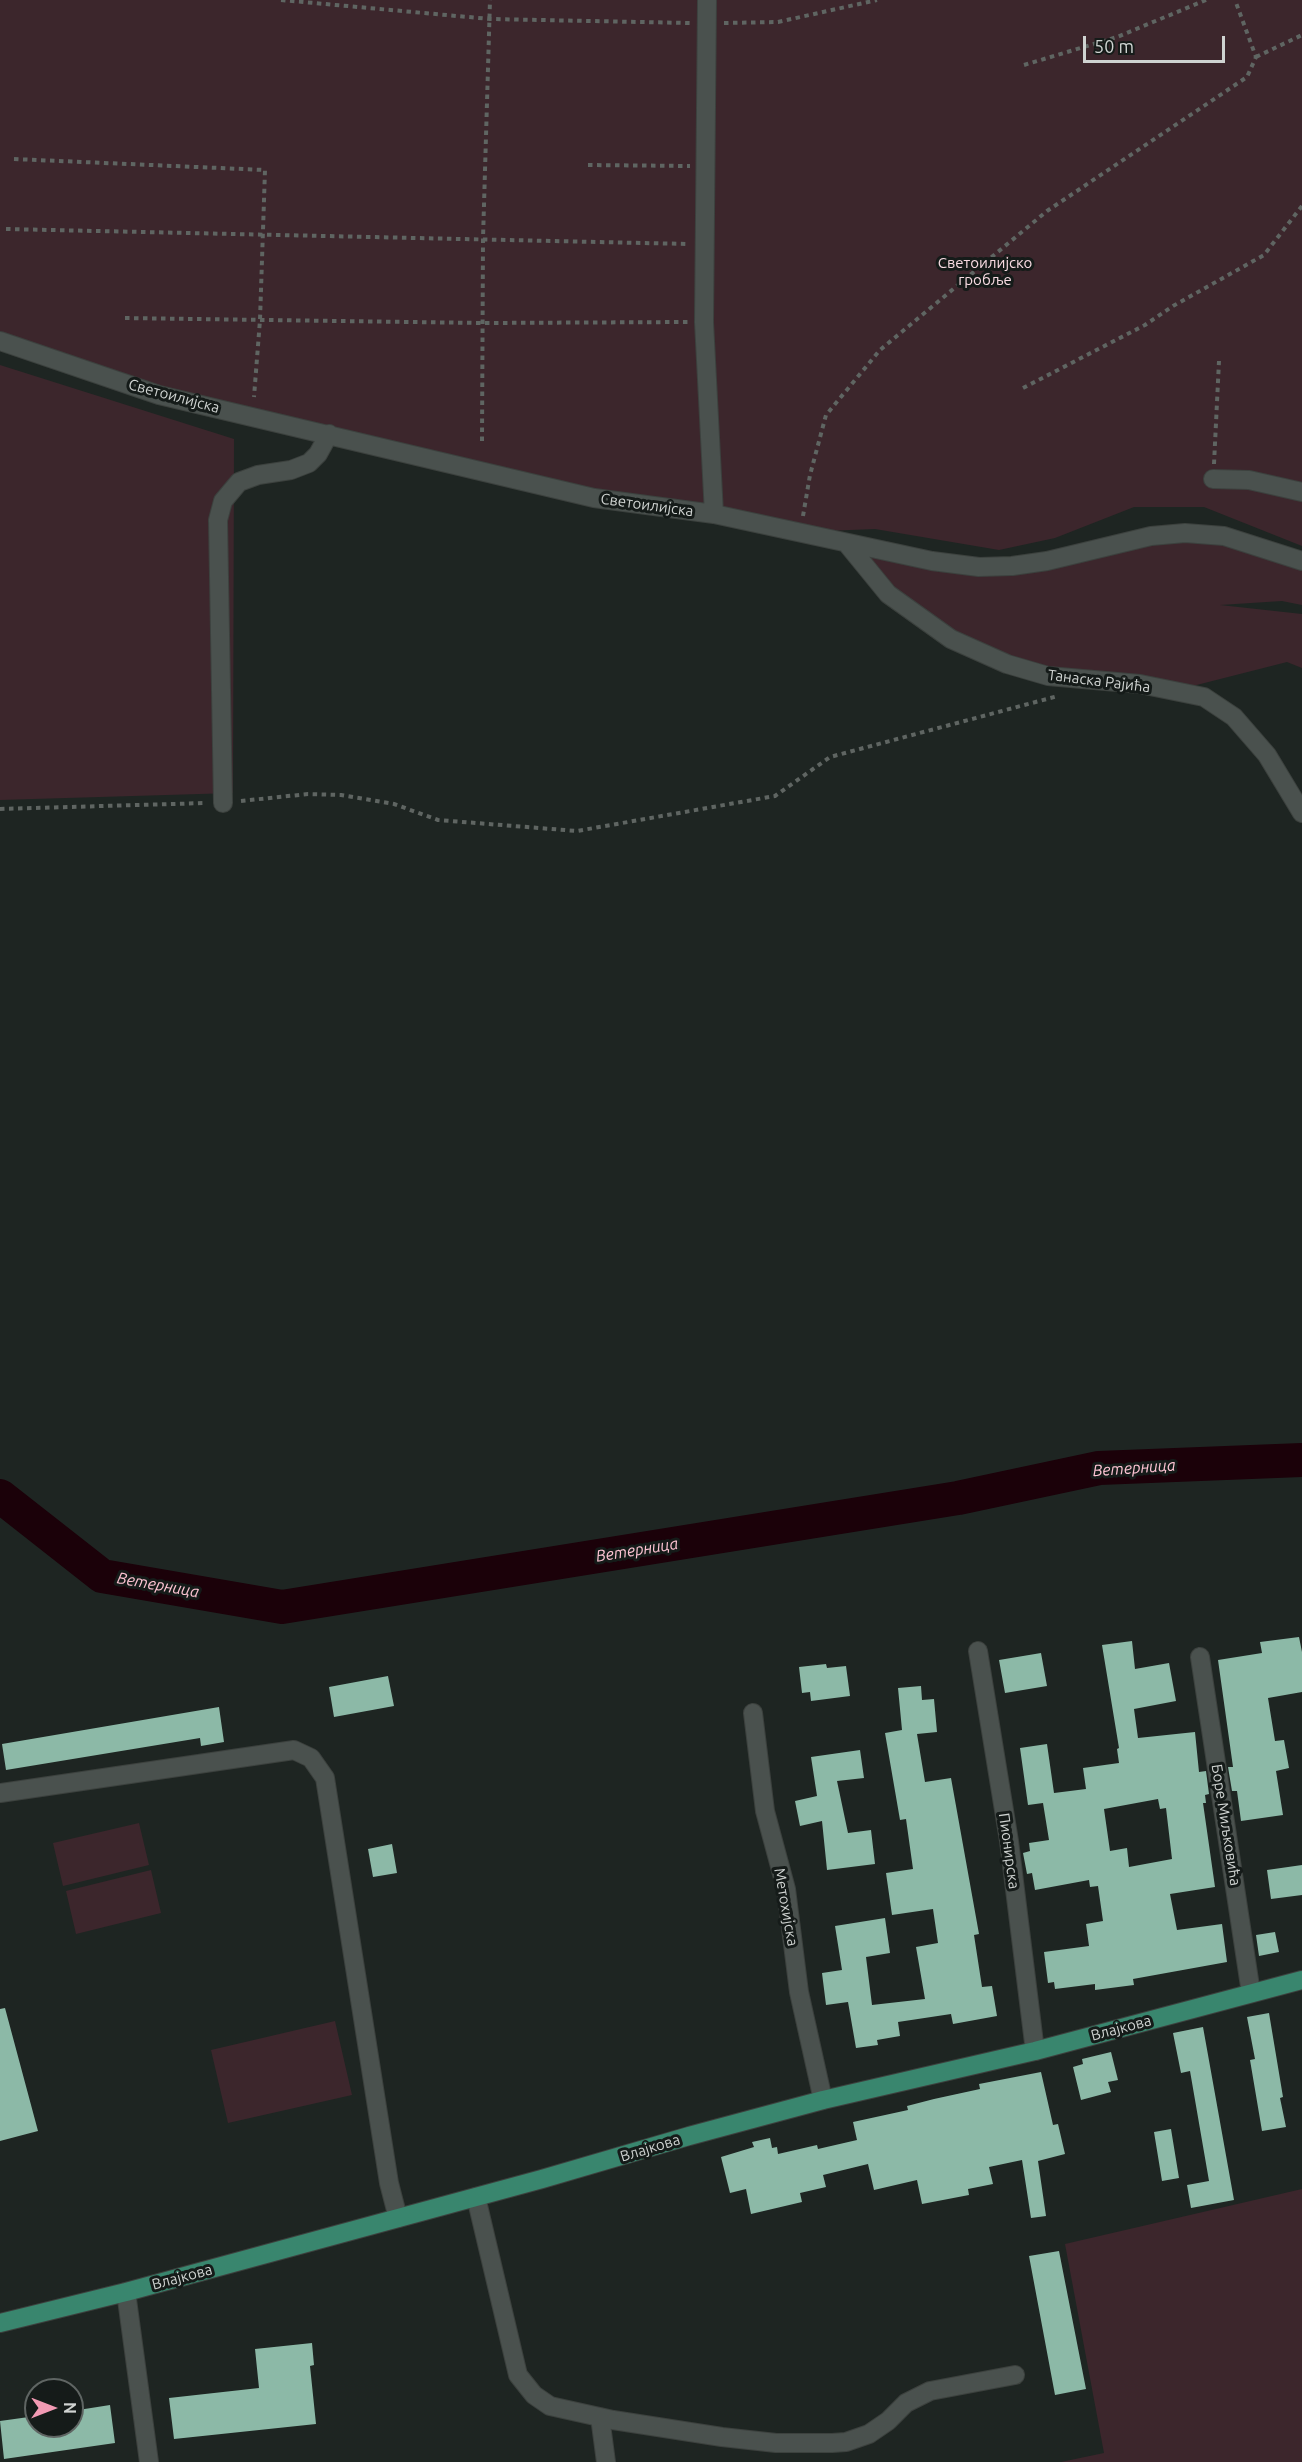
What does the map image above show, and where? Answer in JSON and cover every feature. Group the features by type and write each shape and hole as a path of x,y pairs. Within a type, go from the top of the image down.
{"main road":[{"name":"Влајкова","path":"0,2323 126,2292 823,2100 1035,2051 1302,1980"}],"street":[{"path":"707,0 704,322 714,514"},
{"name":"Светоилијска","path":"0,341 159,395 594,498 714,514 932,561 979,567 1012,566 1047,561 1151,536 1185,533 1224,536 1302,561"},
{"path":"224,803 218,520 222,501 239,482 258,474 291,470 309,463 318,454 329,434"},
{"path":"1213,479 1249,480 1302,492"},
{"name":"Танаска Рајића","path":"848,544 888,594 951,639 1007,664 1048,676 1140,684 1204,697 1234,717 1267,755 1302,813"},
{"name":"Пионирска","path":"978,1651 1009,1841 1035,2051"},
{"name":"Боре Миљковића","path":"1200,1657 1251,1993"},
{"name":"Метохијска","path":"753,1713 765,1811 786,1889 799,1992 823,2100"},
{"path":"0,1793 294,1750 311,1758 325,1778 389,2183 398,2218"},
{"path":"476,2197 518,2375 534,2395 550,2406 667,2429 776,2443 846,2442 869,2434 888,2421 906,2403 930,2391 1015,2375"},
{"path":"126,2292 148,2462"},
{"path":"600,2417 606,2462"}],"path":[{"path":"280,0 490,19 706,23 778,22 877,0"},
{"path":"482,441 483,239 490,0"},
{"path":"1024,65 1117,37 1206,0"},
{"path":"1235,0 1256,57"},
{"path":"800,532 810,475 826,415 880,350 1047,211 1247,77 1256,57 1302,35"},
{"path":"14,159 264,170 260,320 254,397"},
{"path":"588,165 705,167"},
{"path":"1023,388 1145,324 1264,255 1302,206"},
{"path":"6,230 705,244"},
{"path":"125,318 483,323 704,322"},
{"path":"1213,479 1219,361"},
{"path":"0,809 224,803 308,794 341,795 394,804 438,820 577,831 775,796 830,757 1064,695"}],"green space":[{"name":"Светоилијско гробље","path":"0,0 1302,0 1302,546 1204,507 1134,507 1055,538 999,550 875,529 800,532 329,434 0,341"},
{"path":"0,365 234,439 233,793 0,800"},
{"path":"1185,533 1302,561 1302,605 1282,601 1220,605 1302,614 1302,668 1287,662 1173,691 1007,664 888,594 848,545 979,567"},
{"path":"139,1823 149,1865 63,1886 53,1843"},
{"path":"151,1870 161,1913 76,1934 66,1891"},
{"path":"335,2021 352,2095 228,2123 211,2050"},
{"path":"1302,2189 1302,2462 1061,2462 1104,2453 1065,2244"}],"building":[{"path":"1299,1637 1302,1652 1302,1692 1268,1698 1275,1741 1284,1740 1289,1768 1276,1771 1283,1815 1241,1821 1237,1791 1232,1791 1228,1767 1233,1767 1218,1660 1262,1653 1260,1642"},
{"path":"1132,1641 1135,1669 1169,1663 1176,1701 1134,1709 1138,1738 1195,1732 1199,1772 1206,1771 1209,1794 1205,1795 1206,1803 1203,1803 1215,1887 1170,1894 1177,1930 1222,1924 1227,1962 1133,1979 1134,1985 1095,1990 1095,1984 1055,1989 1054,1982 1048,1983 1044,1952 1089,1946 1086,1924 1103,1921 1098,1886 1090,1887 1089,1880 1035,1890 1032,1873 1027,1874 1023,1853 1030,1851 1029,1843 1049,1840 1043,1803 1028,1805 1020,1748 1047,1744 1054,1793 1086,1789 1083,1768 1119,1763 1117,1749 1119,1748 1102,1645","holes":["1158,1799 1160,1809 1166,1808 1172,1859 1129,1867 1127,1848 1110,1851 1104,1809"]},
{"path":"1041,1653 1047,1686 1005,1693 999,1660"},
{"path":"826,1664 827,1668 846,1666 850,1696 811,1701 810,1692 802,1693 799,1667"},
{"path":"388,1676 394,1706 334,1717 329,1687"},
{"path":"921,1686 922,1700 934,1699 937,1732 917,1734 925,1782 951,1778 979,1934 974,1935 982,1987 992,1986 997,2016 953,2024 951,2014 898,2022 900,2036 877,2040 878,2045 856,2048 848,2002 826,2005 822,1973 842,1970 835,1926 885,1918 890,1953 866,1957 872,2005 925,1999 916,1947 938,1943 933,1909 892,1915 886,1873 913,1869 906,1819 900,1820 885,1733 902,1730 898,1688"},
{"path":"219,1707 224,1742 201,1746 200,1738 6,1770 2,1744"},
{"path":"860,1750 864,1778 837,1781 848,1833 871,1830 875,1864 827,1870 822,1821 800,1826 795,1801 817,1796 811,1757"},
{"path":"392,1844 397,1873 373,1877 368,1849"},
{"path":"1302,1865 1302,1895 1271,1899 1267,1870"},
{"path":"1275,1932 1279,1952 1259,1956 1256,1935"},
{"path":"5,2008 38,2131 0,2141 0,2009"},
{"path":"1269,2013 1286,2127 1262,2131 1250,2060 1255,2059 1247,2017"},
{"path":"1203,2027 1234,2200 1191,2208 1187,2185 1209,2181 1190,2071 1181,2073 1173,2033"},
{"path":"1111,2052 1118,2080 1108,2082 1111,2092 1081,2100 1073,2067 1083,2064 1082,2059"},
{"path":"1041,2072 1053,2125 1058,2124 1065,2154 1038,2161 1046,2216 1031,2218 1022,2160 989,2167 993,2184 968,2189 969,2195 922,2204 917,2180 874,2190 868,2164 823,2175 826,2187 800,2193 802,2202 751,2214 746,2189 730,2193 721,2157 754,2147 752,2142 770,2138 772,2148 777,2147 778,2154 817,2145 818,2149 857,2140 853,2122 908,2110 907,2106 980,2089 979,2084"},
{"path":"1171,2129 1179,2178 1162,2181 1154,2132"},
{"path":"1059,2251 1086,2389 1055,2395 1029,2256"},
{"path":"312,2343 314,2365 310,2366 316,2424 174,2439 169,2398 259,2388 255,2349"},
{"path":"110,2405 115,2443 4,2459 0,2421 24,2418 24,2438 84,2438 84,2409"}],"waterway":[{"name":"Ветерница","path":"0,1496 102,1576 282,1607 958,1498 1099,1468 1302,1460"}]}
